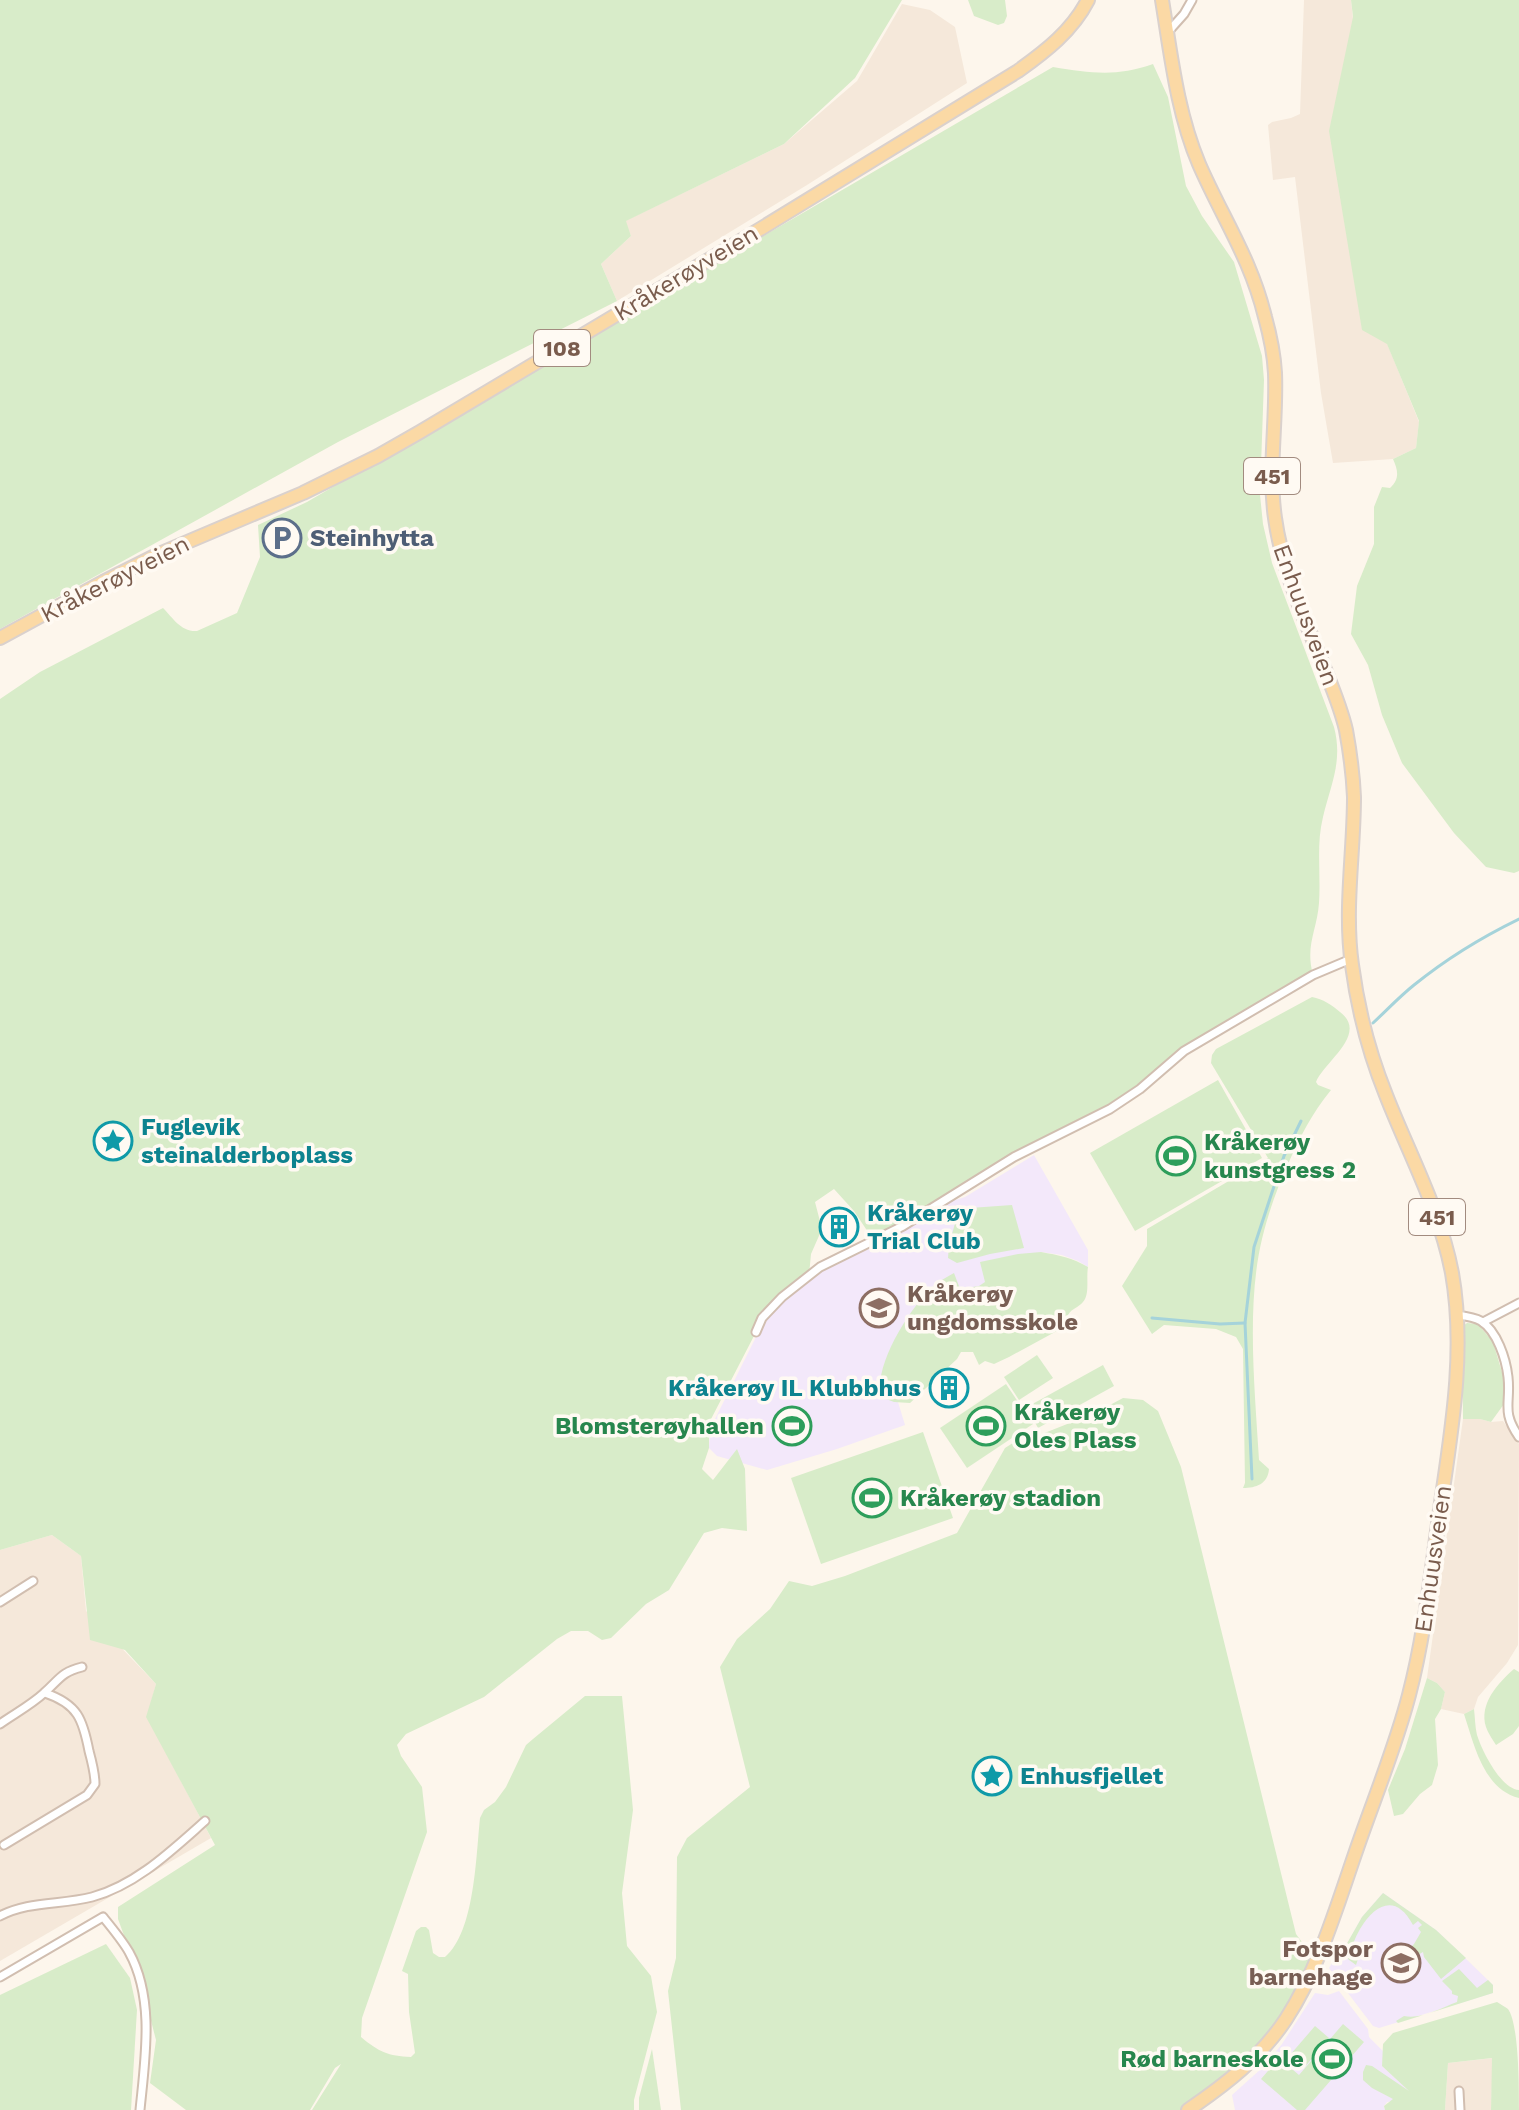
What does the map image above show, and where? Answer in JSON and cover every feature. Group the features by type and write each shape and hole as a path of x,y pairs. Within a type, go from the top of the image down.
{"main road":[{"name":"Kråkerøyveien","path":"0,638 131,568 335,478 432,426 1006,78 1057,41 1088,0"},
{"name":"Enhuusveien","path":"1162,0 1178,94 1192,145 1247,260 1257,286 1271,345 1275,370 1272,485 1277,535 1344,721 1352,763 1351,959 1360,1012 1387,1099 1443,1235 1457,1315 1457,1371 1452,1427 1420,1645 1402,1720 1316,1959 1299,1996 1262,2050 1233,2078 1188,2110"}],"street":[{"path":"1167,33 1192,0"},
{"path":"756,1332 762,1318 782,1297 820,1267 903,1226 1014,1157 1110,1109 1140,1089 1184,1051 1313,975 1351,959"},
{"path":"1483,1322 1519,1303"},
{"path":"1457,1315 1483,1322 1494,1335 1509,1381 1506,1407 1519,1437"},
{"path":"0,1602 33,1581"},
{"path":"0,1724 45,1693 61,1675 82,1667"},
{"path":"4,1845 87,1795 95,1784 84,1727 77,1713 65,1702 45,1693"},
{"path":"0,1916 20,1907 87,1898 113,1890 159,1861 205,1821"},
{"path":"0,1977 103,1917 129,1952 141,1982 146,2032 140,2110"},
{"path":"1459,2091 1460,2110"}],"shaded area":[{"path":"1304,0 1351,0 1387,343 1419,422 1416,448 1393,459 1333,463 1321,393 1295,177 1273,180 1268,125 1300,114"},
{"path":"902,4 930,10 955,27 967,83 617,301 601,264 631,236 625,221 784,144 857,81"},
{"name":"Kråkerøy ungdomsskole","path":"1034,1155 1088,1250 1088,1267 1062,1255 1041,1252 985,1282 898,1402 905,1425 767,1470 717,1456 709,1448 710,1429 763,1323 784,1299 827,1267 876,1246"},
{"path":"1463,1419 1503,1421 1519,1444 1518,1645 1478,1697 1474,1709 1464,1714 1441,1709 1445,1692 1427,1678"},
{"path":"52,1535 81,1556 86,1611 156,1684 147,1717 211,1838 0,1961 0,1550"},
{"name":"Fotspor barnehage","path":"1383,1893 1436,1930 1493,1985 1493,1993 1379,2028 1373,2026 1329,1968 1337,1955 1340,1956 1362,1917"},
{"path":"1339,1991 1368,2029 1369,2037 1384,2052 1382,2066 1418,2099 1387,2102 1385,2110 1235,2110 1232,2095 1262,2068 1282,2044 1315,1993 1328,1995"},
{"path":"1493,2058 1491,2110 1445,2110 1448,2063"}],"green space":[{"path":"0,0 902,0 855,78 784,144 626,221 631,236 601,264 617,301 338,442 0,629"},
{"path":"968,0 1005,0 1007,16 1004,23 998,25 974,16"},
{"path":"1351,0 1519,0 1519,871 1514,873 1486,867 1454,833 1402,763 1382,715 1368,665 1351,634 1357,586 1374,544 1374,507 1382,487 1390,488 1397,478 1393,459 1416,448 1419,421 1387,344 1362,330 1329,131 1353,17"},
{"path":"1153,64 1168,97 1186,186 1202,216 1234,262 1262,356 1260,495 1263,524 1272,563 1334,727 1337,751 1320,838 1319,903 1310,955 1313,975 1184,1051 1110,1109 1038,1144 874,1241 854,1211 834,1189 815,1202 822,1229 811,1254 809,1275 782,1297 756,1332 709,1423 709,1448 702,1469 713,1480 737,1449 745,1469 747,1531 722,1528 704,1533 669,1590 646,1604 611,1638 602,1640 588,1631 571,1631 484,1697 406,1734 397,1745 422,1787 427,1832 362,2018 361,2037 384,2052 411,2057 415,2053 408,1974 402,1971 416,1931 421,1927 429,1930 433,1953 439,1957 445,1957 463,1930 472,1892 480,1818 484,1810 495,1802 506,1787 526,1745 585,1696 622,1696 633,1810 622,1893 627,1946 651,1976 657,2012 634,2110 312,2110 341,2064 335,2068 310,2110 186,2110 150,2083 156,2040 141,1982 118,1919 118,1907 215,1845 146,1717 156,1684 125,1650 90,1640 81,1556 52,1535 0,1550 0,699 40,672 163,608 178,624 191,631 237,613 260,557 258,525 307,502 1053,67 1103,73"},
{"path":"1312,997 1340,1012 1350,1029 1342,1048 1316,1082 1331,1090 1312,1116 1280,1182 1262,1239 1254,1292 1253,1349 1259,1460 1269,1469 1260,1484 1243,1488 1243,1349 1236,1337 1216,1329 1164,1325 1152,1334 1122,1286 1147,1246 1147,1229 1268,1158 1211,1063 1212,1055 1216,1049"},
{"name":"Kråkerøy kunstgress 2","path":"1218,1080 1262,1158 1135,1231 1090,1153"},
{"path":"1012,1205 1024,1248 957,1263 948,1258 957,1216 970,1208"},
{"path":"1041,1252 1071,1259 1088,1267 1085,1299 1068,1315 1070,1320 1066,1326 994,1364 985,1361 979,1365 973,1352 961,1352 910,1403 881,1397 883,1370 895,1338 914,1308 935,1285 954,1273 960,1289 979,1286 985,1282 980,1262"},
{"path":"1467,1323 1478,1324 1493,1342 1504,1379 1504,1404 1491,1422 1463,1419 1462,1327"},
{"path":"1037,1355 1053,1378 1019,1400 1004,1377"},
{"path":"1103,1365 1114,1386 1038,1428 1027,1407"},
{"name":"Kråkerøy Oles Plass","path":"1006,1384 1033,1424 967,1468 940,1428"},
{"path":"1123,1398 1143,1400 1158,1411 1181,1467 1296,1934 1312,1956 1297,1996 1247,2063 1182,2110 681,2110 668,1991 676,1958 677,1857 687,1838 750,1787 720,1667 737,1639 770,1609 789,1581 812,1586 957,1533 1005,1448 1024,1436 1042,1434"},
{"name":"Kråkerøy stadion","path":"923,1432 953,1518 821,1564 791,1478"},
{"path":"1514,1669 1519,1672 1519,1726 1496,1745 1486,1727 1485,1710 1496,1688"},
{"path":"1427,1678 1445,1692 1435,1719 1438,1765 1432,1785 1403,1814 1394,1816 1388,1790 1405,1749"},
{"path":"1474,1709 1477,1735 1483,1750 1499,1776 1519,1790 1519,1798 1497,1785 1482,1764 1464,1714"},
{"path":"1383,1893 1436,1930 1466,1958 1441,1979 1423,1952 1416,1956 1410,1948 1422,1925 1418,1921 1413,1925 1400,1909 1393,1906 1379,1908 1360,1929 1353,1945 1358,1959 1356,1965 1341,1954 1362,1917"},
{"path":"106,1944 130,1978 137,2010 131,2110 0,2110 0,1995"},
{"path":"1459,1969 1477,1988 1488,1980 1493,1985 1493,1993 1431,2013 1457,2002 1458,1996 1452,1994 1442,1981"},
{"path":"1497,2002 1508,2009 1512,2017 1518,2056 1519,2110 1491,2110 1492,2058 1448,2063 1445,2110 1385,2110 1384,2106 1393,2099 1363,2080 1363,2072 1366,2065 1372,2066 1409,2091 1382,2066 1383,2044 1393,2033"},
{"path":"1427,2014 1398,2023 1396,2021 1404,2016"},
{"path":"1343,2024 1364,2042 1305,2110 1297,2110 1261,2079 1279,2058 1299,2075"},
{"path":"1315,2026 1329,2038 1304,2068 1290,2055"},
{"path":"652,2049 661,2110 639,2110 639,2098"}],"waterway":[{"path":"1373,1023 1439,966 1519,919"},
{"path":"1252,1479 1245,1323 1254,1247 1284,1156 1301,1121"},
{"path":"1152,1318 1245,1323"}],"place":[{"name":"Steinhytta","path":"282,538"},
{"name":"Fuglevik steinalderboplass","path":"113,1141"},
{"name":"Kråkerøy kunstgress 2","path":"1176,1156"},
{"name":"Kråkerøy Trial Club","path":"839,1227"},
{"name":"Kråkerøy ungdomsskole","path":"879,1308"},
{"name":"Kråkerøy IL Klubbhus","path":"949,1388"},
{"name":"Blomsterøyhallen","path":"792,1426"},
{"name":"Kråkerøy Oles Plass","path":"986,1426"},
{"name":"Kråkerøy stadion","path":"872,1498"},
{"name":"Enhusfjellet","path":"992,1776"},
{"name":"Fotspor barnehage","path":"1401,1963"},
{"name":"Rød barneskole","path":"1332,2059"}]}
